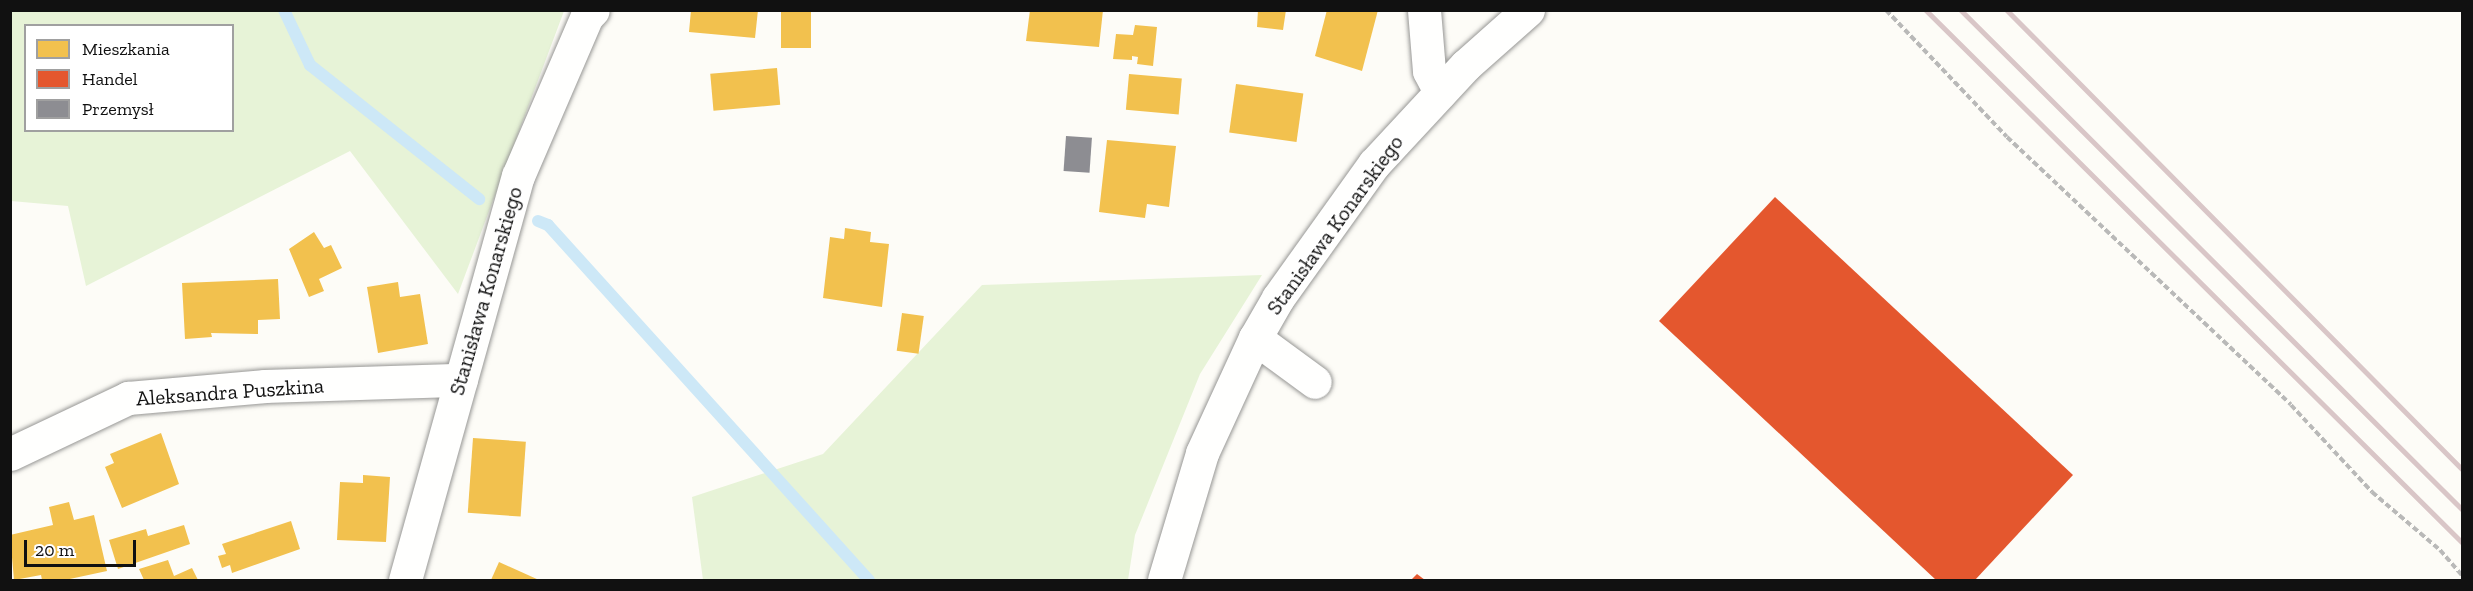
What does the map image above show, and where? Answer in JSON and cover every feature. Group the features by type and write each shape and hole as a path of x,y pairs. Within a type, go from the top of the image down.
{"street":[{"name":"Stanisława Konarskiego","path":"405,580 518,176 592,10"},
{"path":"1424,10 1429,71 1440,92"},
{"name":"Stanisława Konarskiego","path":"1164,580 1202,453 1255,338 1302,264 1374,164 1440,92 1528,10"},
{"path":"1255,338 1315,382"},
{"name":"Aleksandra Puszkina","path":"10,454 128,398 265,386 461,380"}],"path":[{"path":"1886,10 2007,137 2291,405 2372,492 2440,550 2463,575"}],"green space":[{"path":"10,11 564,11 458,294 350,151 86,286 68,206 11,201"},
{"path":"1262,275 1200,374 1135,535 1128,580 703,580 692,497 823,454 982,285"}],"building: Mieszkania":[{"path":"691,10 758,10 755,38 689,32"},
{"path":"781,10 811,10 811,48 781,48"},
{"path":"1030,10 1103,10 1099,47 1026,41"},
{"path":"1258,10 1286,10 1283,30 1257,27"},
{"path":"1327,10 1378,10 1362,71 1315,56"},
{"path":"1135,25 1157,27 1153,66 1137,64 1138,57 1132,56 1132,60 1113,59 1116,34 1133,35"},
{"path":"777,68 780,105 713,111 710,74"},
{"path":"1129,74 1182,79 1179,114 1126,110"},
{"path":"1236,84 1303,93 1297,142 1229,133"},
{"path":"1107,140 1176,146 1169,207 1147,204 1145,218 1099,212"},
{"path":"845,228 871,232 870,242 889,244 882,307 823,298 830,237 844,239"},
{"path":"314,232 324,248 331,245 342,268 319,279 324,291 309,297 289,249"},
{"path":"278,279 280,319 258,320 258,334 211,333 212,337 185,339 182,283"},
{"path":"398,282 400,297 420,294 428,344 378,353 367,287"},
{"path":"902,313 924,316 918,354 897,351"},
{"path":"161,433 179,484 122,508 105,467 114,463 110,454"},
{"path":"473,438 526,442 521,517 468,513"},
{"path":"363,475 390,477 386,542 337,540 340,482 363,483"},
{"path":"69,502 74,520 94,515 107,571 65,580 42,580 41,575 14,580 10,535 53,525 49,507"},
{"path":"291,521 300,549 232,573 230,565 222,568 218,556 226,554 222,544"},
{"path":"184,525 190,544 118,569 109,540 146,529 148,536"},
{"path":"168,560 174,576 192,568 198,580 144,580 139,569"},
{"path":"499,562 539,580 491,580"}],"building: Handel":[{"path":"1775,197 2073,475 1975,580 1936,580 1659,321"},
{"path":"1417,574 1425,580 1411,580"}],"building: Przemysł":[{"path":"1066,136 1092,138 1089,173 1064,171"}],"waterway":[{"path":"284,10 310,65 479,199"},
{"path":"538,221 548,225 869,580"}],"railway":[{"path":"1926,10 2462,542"},
{"path":"1961,10 2462,509"},
{"path":"2007,10 2462,469"}]}
